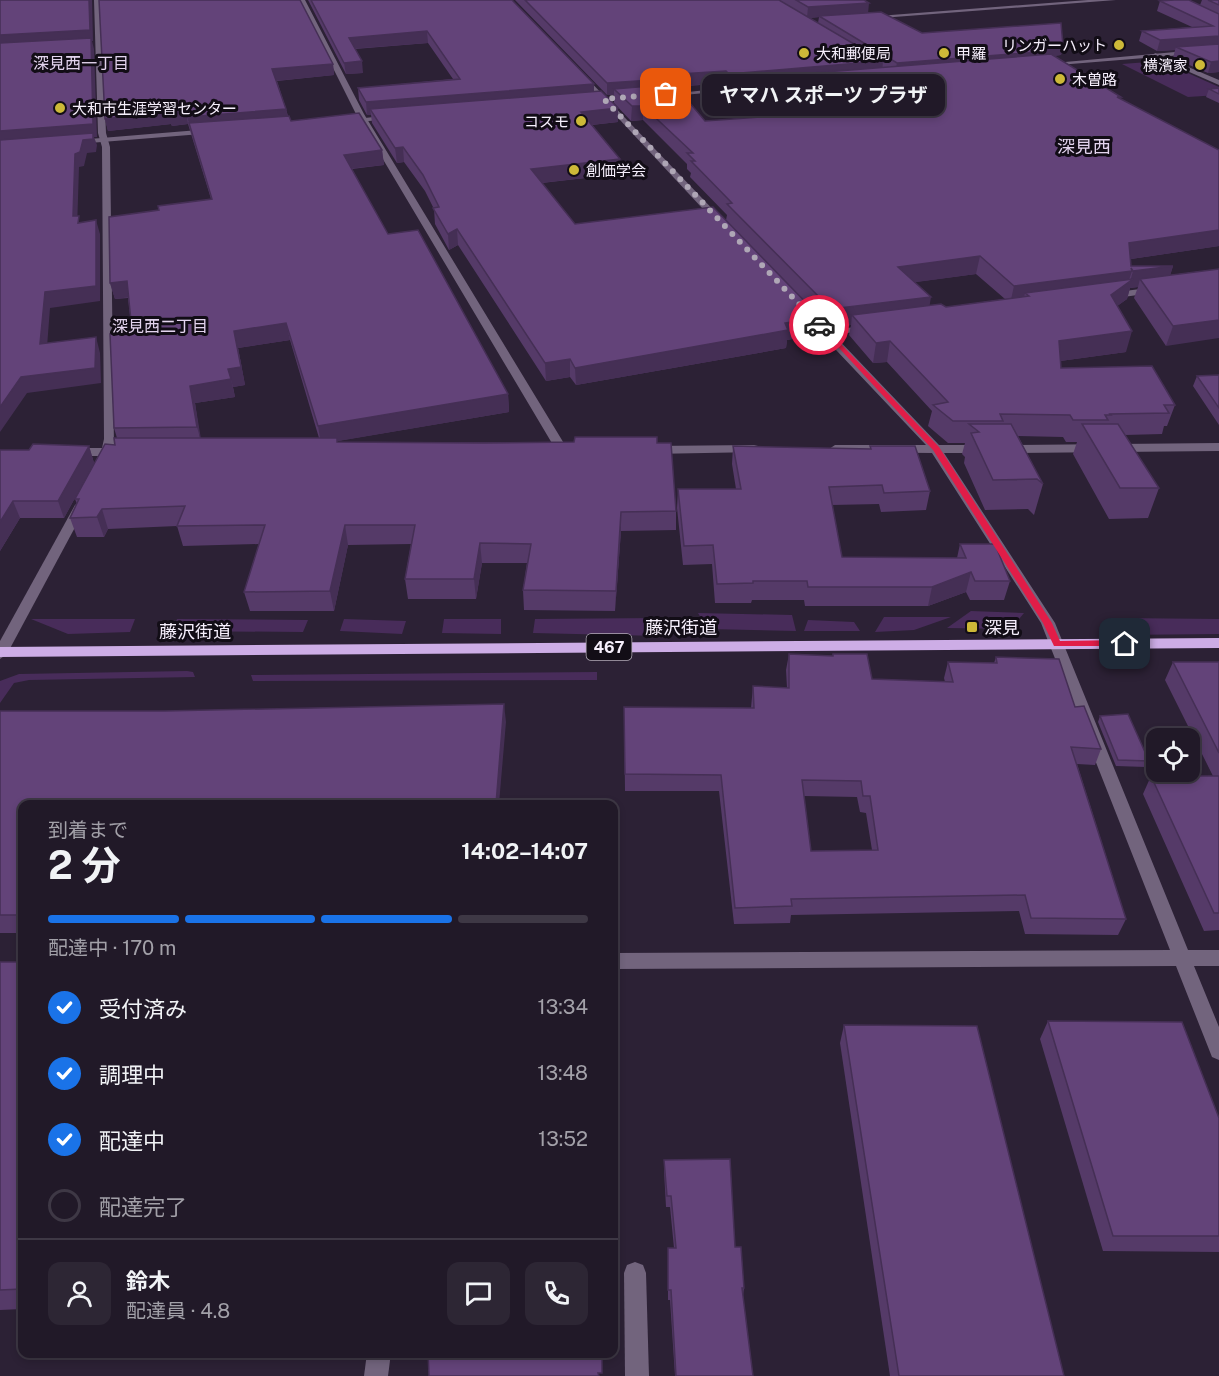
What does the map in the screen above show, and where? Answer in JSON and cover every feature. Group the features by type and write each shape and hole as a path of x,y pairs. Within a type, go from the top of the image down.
{"highway":[{"name":"藤沢街道","path":"0,652 1219,643"}],"street":[{"path":"97,0 94,45 104,140 109,452 100,472"},
{"path":"302,0 363,119 562,450"},
{"path":"865,17 1113,0"},
{"path":"1036,65 1219,50"},
{"path":"1155,55 1219,83"},
{"path":"571,65 609,99 730,232"},
{"path":"654,95 768,86"},
{"path":"590,100 609,99"},
{"path":"338,121 398,116"},
{"path":"69,143 221,130"},
{"path":"1092,298 1173,288"},
{"path":"794,299 936,449 1048,623 1219,1051"},
{"path":"826,333 884,325"},
{"path":"818,449 1219,447"},
{"path":"642,450 771,449"},
{"path":"55,452 133,452"},
{"path":"0,652 88,493"},
{"path":"618,962 1219,958"},
{"path":"635,1273 637,1376"},
{"path":"376,1376 378,1358"}],"shaded area":[{"path":"1161,61 1219,87 1219,95 1188,97 1122,64"},
{"path":"971,611 1024,613 1011,629 947,628"},
{"path":"698,613 792,615 796,631 707,629"},
{"path":"884,617 951,617 914,630 875,632"},
{"path":"659,618 659,636 533,633 535,619"},
{"path":"1117,618 1219,619 1219,634 1120,635 1113,626"},
{"path":"31,619 135,619 130,632 68,634"},
{"path":"177,619 308,620 303,632 173,631"},
{"path":"344,619 406,621 402,634 340,631"},
{"path":"444,619 501,619 501,634 442,633"},
{"path":"808,620 854,622 860,631 804,631"},
{"path":"193,672 195,677 29,680 14,683 0,703 0,681 19,674"},
{"path":"597,672 597,680 253,681 251,675"}],"building":[{"path":"0,0 89,0 90,30 0,35"},
{"path":"99,0 300,0 333,64 272,69 286,109 187,117 186,112 169,113 168,111 105,119"},
{"path":"311,0 512,0 594,84 366,102 358,88 460,79 427,31 349,38 362,61 344,63"},
{"path":"525,0 779,0 883,61 729,74 726,71 665,75 667,79 607,83"},
{"path":"796,0 864,0 869,3 808,7"},
{"path":"1189,0 1219,14 1219,36 1160,40 1142,31 1213,26 1160,1"},
{"path":"1208,0 1219,0 1219,5"},
{"path":"881,12 922,33 1061,23 1063,46 1033,48 1038,52 897,63 819,16"},
{"path":"91,38 93,124 0,131 0,43"},
{"path":"1219,44 1219,61 1211,62 1176,47"},
{"path":"1051,54 1121,97 1117,97 1219,150 1219,230 1129,243 1131,266 1173,266 1133,271 1131,268 1132,271 1014,286 980,256 898,267 931,297 831,309 727,204 732,203 691,161 695,161 687,153 693,153 643,106 632,106 614,89 674,84 705,121 773,116 737,79"},
{"path":"1219,88 1219,94 1209,89"},
{"path":"601,91 618,108 581,112 620,159 531,169 575,224 713,207 820,317 785,323 788,330 575,368 570,359 545,363 457,229 448,234 433,208 439,207 423,175 403,147 395,148 370,109"},
{"path":"359,113 382,150 344,155 388,234 418,230 508,394 318,426 286,323 234,331 241,367 228,369 231,379 190,386 197,427 114,428 110,334 132,331 127,281 110,283 109,217 159,210 158,206 212,199 189,123 289,116 291,121"},
{"path":"93,133 93,139 83,140 80,152 75,154 73,216 79,216 78,223 96,220 96,286 45,292 40,344 96,337 95,368 21,377 0,407 0,140"},
{"path":"1219,269 1219,320 1173,326 1140,279"},
{"path":"1133,279 1111,295 1132,331 1059,341 1061,368 1152,366 1175,405 1164,405 1169,413 1105,415 1108,420 1073,420 1070,415 1000,414 1003,421 953,421 933,405 948,402 890,341 876,343 852,315 941,304 946,307 1029,296 1025,293"},
{"path":"1219,375 1219,408 1197,376"},
{"path":"969,424 1011,424 1043,484 1037,479 993,480 971,433 979,432"},
{"path":"1082,424 1118,424 1159,488 1120,488"},
{"path":"575,437 657,437 657,443 671,443 676,511 621,512 616,591 523,590 531,544 480,543 474,579 405,579 415,525 345,525 330,591 244,592 265,525 177,526 185,506 102,509 97,517 70,518 79,499 75,499 105,444 115,445 114,438 337,438 337,442 483,443 574,442"},
{"path":"33,444 89,446 58,501 13,501 0,522 0,450 29,450"},
{"path":"733,446 871,449 870,446 915,446 930,491 884,493 882,485 829,487 842,557 966,558 960,544 995,544 1010,581 975,581 971,572 932,587 808,587 807,581 717,584 713,545 684,546 678,489 741,489"},
{"path":"789,654 833,656 833,654 867,654 872,679 953,682 948,662 997,663 996,657 1059,659 1075,707 1084,706 1101,749 1071,747 1126,919 1031,918 1025,895 791,899 792,906 735,908 721,775 625,774 624,707 754,708 753,686 789,688","holes":["802,780 861,781 863,796 870,796 878,850 811,851"]},
{"path":"1173,662 1219,662 1219,753"},
{"path":"504,704 496,800 18,800 18,915 0,915 0,711 164,711"},
{"path":"1128,714 1146,754 1146,761 1118,760 1100,716"},
{"path":"1200,776 1219,776 1219,913 1214,913 1154,782 1200,782"},
{"path":"0,962 18,962 18,1289 0,1290"},
{"path":"1048,1021 1182,1022 1219,1118 1219,1236 1113,1236"},
{"path":"844,1025 977,1026 1064,1376 899,1376"},
{"path":"730,1159 735,1247 741,1247 744,1288 742,1288 753,1376 676,1376 671,1290 668,1290 668,1248 676,1248 671,1196 667,1196 664,1160"},
{"path":"428,1358 602,1358 602,1373 598,1373 599,1376 429,1376"}],"way so far":[{"path":"666,94 604,99 819,325"}],"place":[{"name":"リンガーハット","path":"1119,45"},
{"name":"大和郵便局","path":"804,53"},
{"name":"甲羅","path":"944,53"},
{"name":"横濱家","path":"1200,65"},
{"name":"木曽路","path":"1060,79"},
{"name":"ヤマハ スポーツ プラザ","path":"666,94"},
{"name":"大和市生涯学習センター","path":"60,108"},
{"name":"コスモ","path":"581,121"},
{"name":"創価学会","path":"574,170"},
{"name":"深見","path":"972,627"}],"district":[{"name":"深見西一丁目","path":"81,63"},
{"name":"深見西","path":"1084,146"},
{"name":"深見西二丁目","path":"160,326"}],"route":[{"path":"819,325 936,449 1048,623 1057,644 1125,644"}]}
